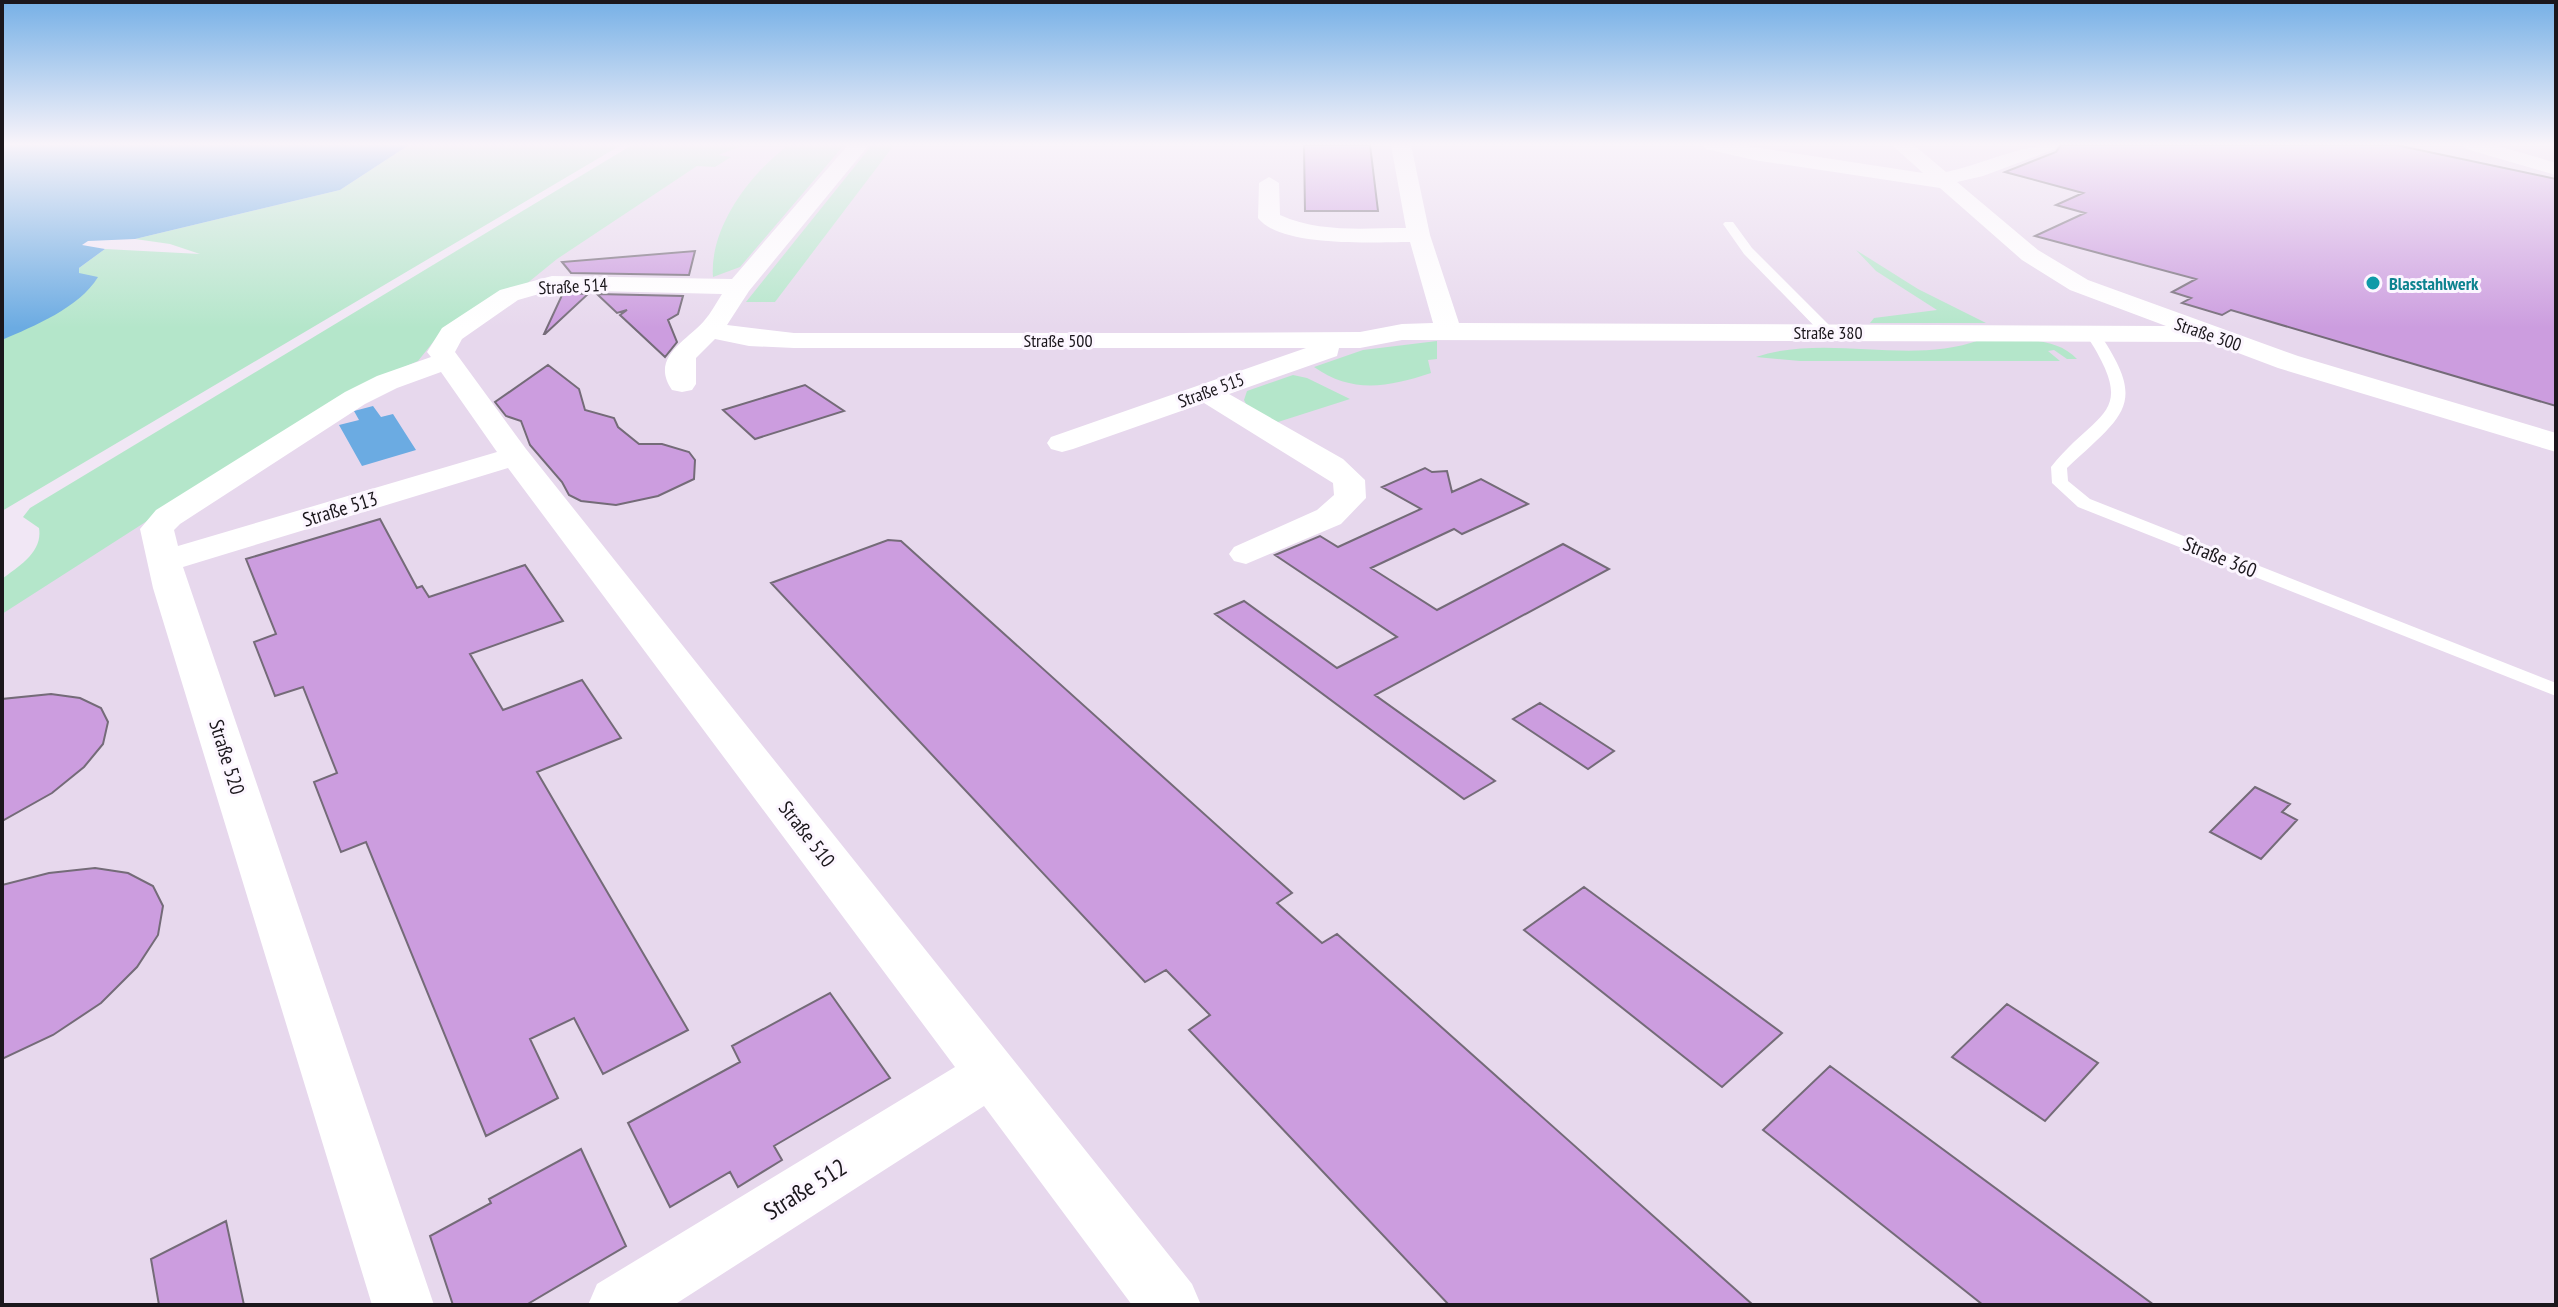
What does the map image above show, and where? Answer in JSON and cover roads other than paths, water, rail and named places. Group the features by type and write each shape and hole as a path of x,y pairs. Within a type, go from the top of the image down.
{"street":[{"path":"682,384 678,367 686,346 712,329 739,287 807,206"},
{"path":"1269,206 1269,218 1285,227 1314,233 1419,235"},
{"path":"1413,206 1448,331"},
{"name":"Straße 300","path":"1972,206 2030,255 2079,285 2288,362 2556,443"},
{"path":"2030,255 2062,300 2092,333"},
{"name":"Straße 514","path":"447,361 442,347 451,334 509,295 525,289 552,283 739,287"},
{"name":"Straße 500","path":"712,329 722,333 771,338 1360,340 1402,332 1448,331"},
{"name":"Straße 380","path":"1448,331 2209,334"},
{"name":"Straße 515","path":"1062,443 1360,340"},
{"name":"Straße 510","path":"447,361 515,456 1170,1305"},
{"name":"Straße 520","path":"403,1305 157,529 168,517 355,398 387,382 447,361"},
{"path":"1206,392 1332,466 1349,480 1350,498 1329,517 1246,554"},
{"name":"Straße 513","path":"165,561 515,456"},
{"name":"Straße 512","path":"619,1305 991,1073"}],"lane":[{"path":"1729,224 1748,251 1828,332"},
{"name":"Straße 360","path":"2092,333 2104,349 2123,392 2119,409 2059,467 2060,483 2084,503 2556,690"}],"water":[{"path":"2,206 273,206 135,239 88,241 82,245 105,249 79,268 79,273 98,277 90,288 55,315 2,340"},
{"path":"373,406 381,417 393,414 416,450 362,466 339,425 359,420 354,411"}],"place":[{"name":"Blasstahlwerk","path":"2373,283"}]}
